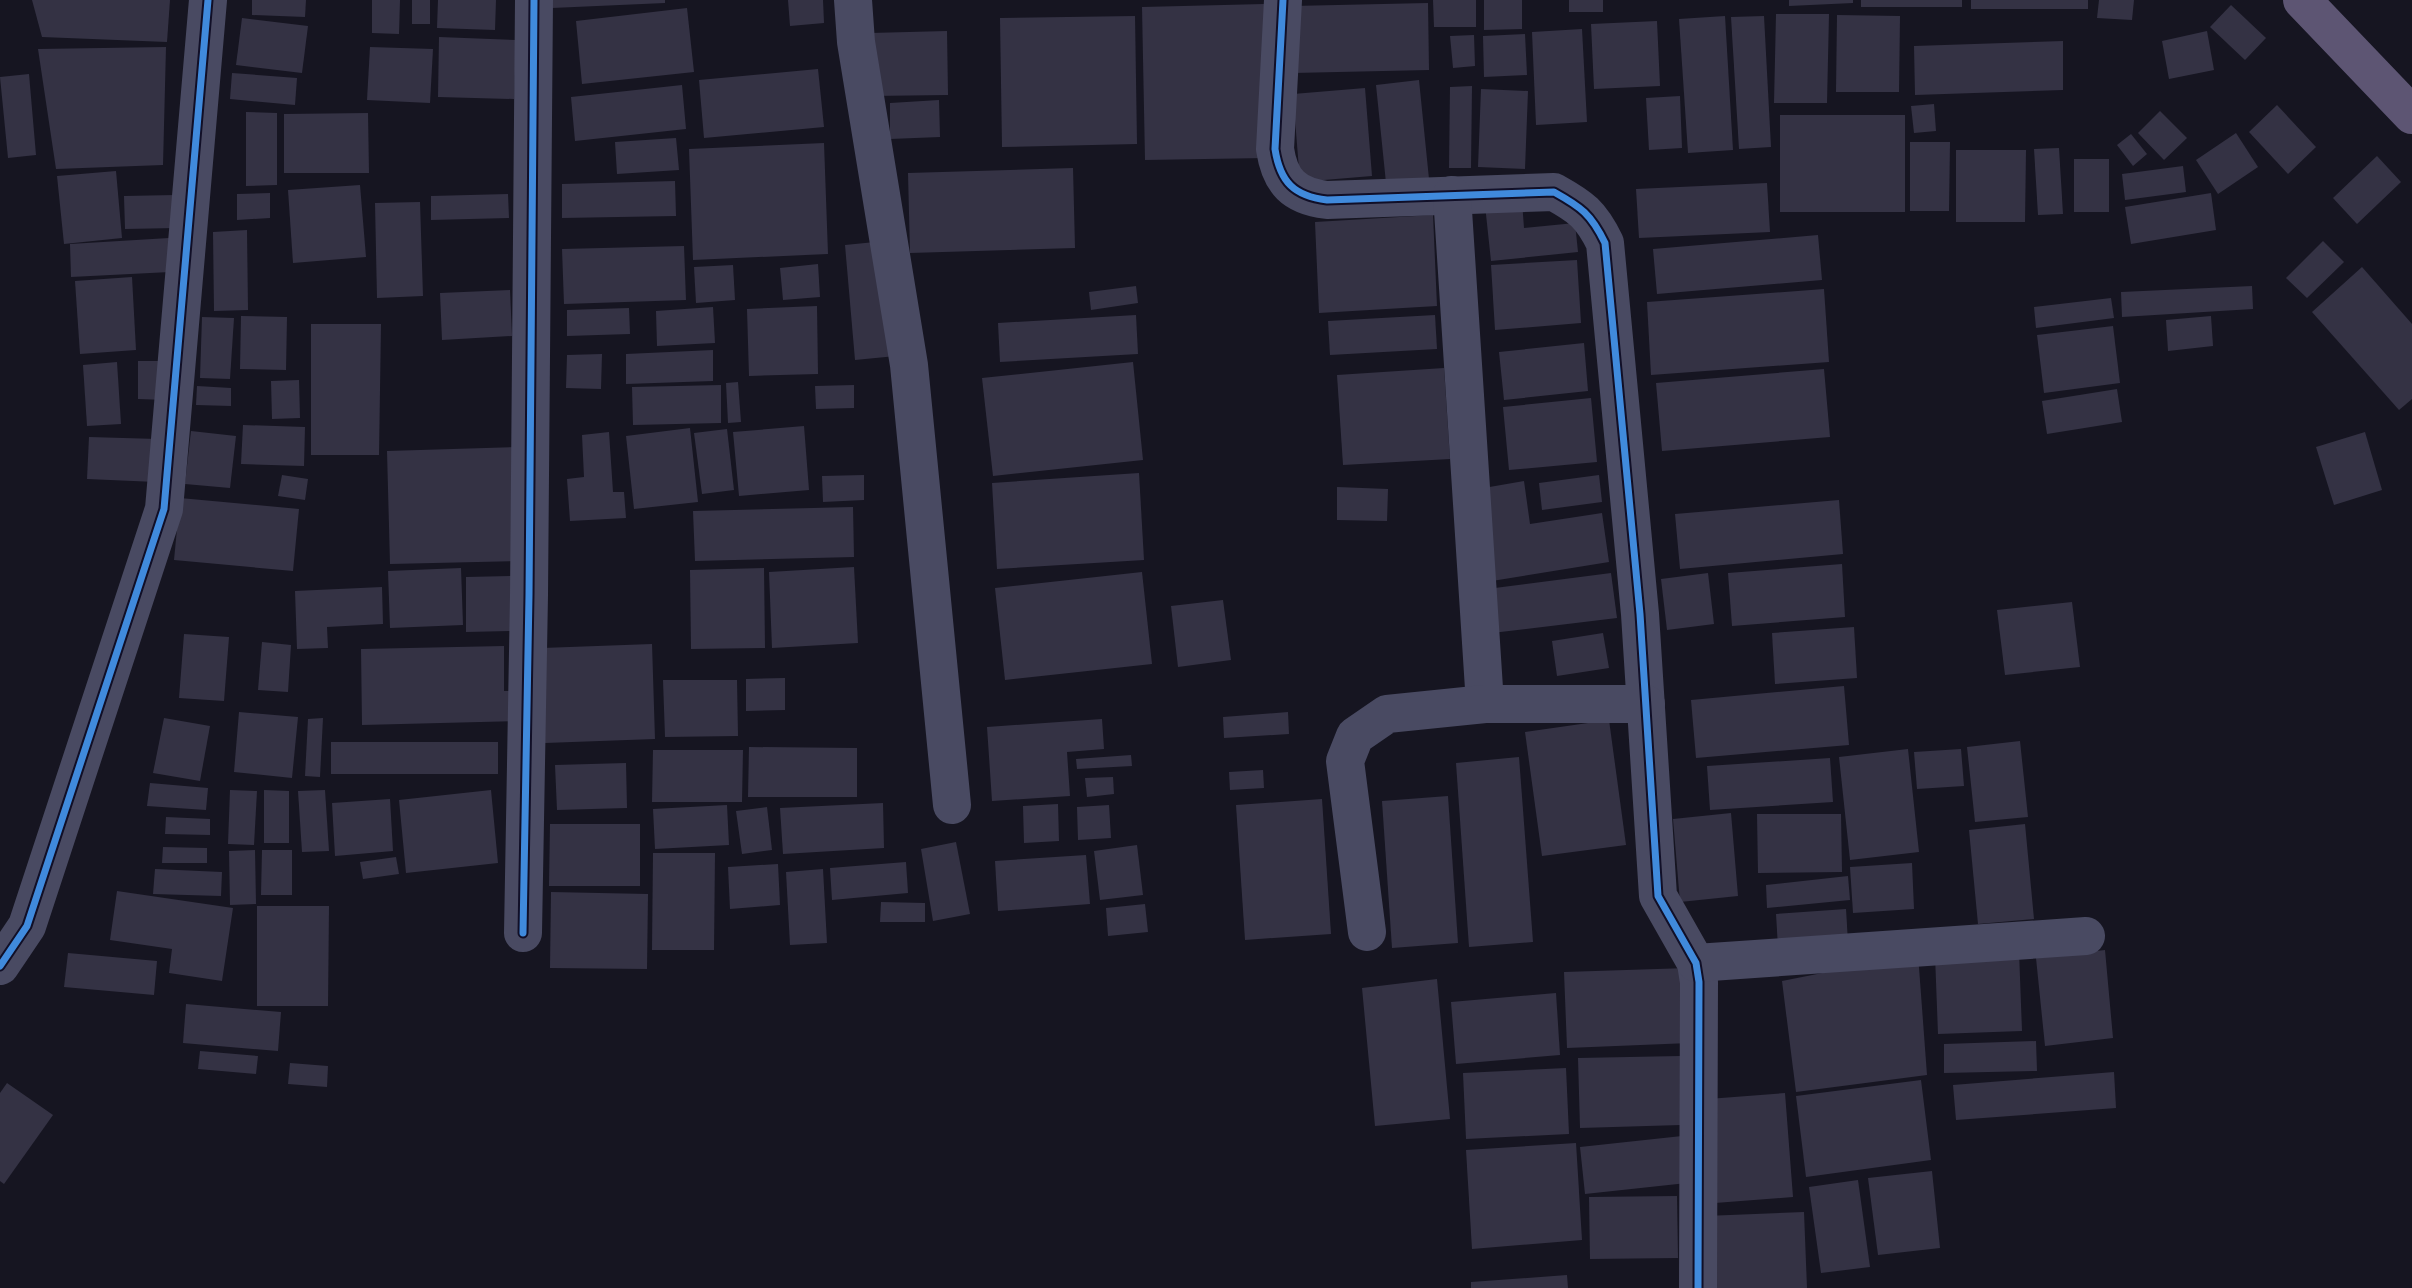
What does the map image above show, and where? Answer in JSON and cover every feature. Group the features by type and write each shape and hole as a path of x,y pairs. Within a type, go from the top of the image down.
{"main road":[{"path":"2302,0 2412,115"}],"street":[{"path":"0,966 27,926 164,509 208,0"},
{"path":"523,933 534,0"},
{"path":"853,0 856,43 909,365 952,805"},
{"path":"1283,0 1275,149 1278,170 1291,187 1307,198 1326,200 1554,192 1576,204 1595,222 1605,243 1646,704 1658,897 1696,963 1699,982 1698,1288"},
{"path":"1452,195 1485,704"},
{"path":"1367,932 1345,761 1355,736 1387,714 1485,704 1646,704"},
{"path":"1696,963 2086,936"}],"building":[{"path":"32,0 170,0 167,42 42,37"},
{"path":"252,0 306,0 305,17 252,15"},
{"path":"372,0 400,0 399,34 372,33"},
{"path":"412,0 430,0 430,24 412,24"},
{"path":"438,0 496,0 495,30 437,28"},
{"path":"552,0 665,0 665,3 552,8"},
{"path":"788,0 823,0 824,23 790,26"},
{"path":"1433,0 1476,0 1476,27 1434,27"},
{"path":"1484,0 1522,0 1522,29 1484,30"},
{"path":"1569,0 1603,0 1603,12 1569,12"},
{"path":"1789,0 1853,0 1853,3 1789,6"},
{"path":"1861,0 1962,0 1962,7 1861,7"},
{"path":"1971,0 2088,0 2088,9 1971,9"},
{"path":"2099,0 2134,0 2132,20 2097,18"},
{"path":"1428,3 1429,70 1293,73 1292,6"},
{"path":"1264,4 1266,158 1145,160 1142,7"},
{"path":"2231,5 2266,38 2245,60 2210,27"},
{"path":"687,8 694,72 582,84 576,21"},
{"path":"1776,14 1829,14 1827,103 1774,103"},
{"path":"1837,15 1900,16 1899,92 1836,92"},
{"path":"1135,16 1137,144 1002,147 1000,18"},
{"path":"1725,16 1733,150 1688,153 1679,19"},
{"path":"1764,16 1771,147 1739,149 1731,17"},
{"path":"242,18 308,26 302,73 236,65"},
{"path":"1657,21 1660,86 1594,89 1591,24"},
{"path":"1582,29 1587,122 1536,125 1532,32"},
{"path":"947,31 948,95 871,96 870,33"},
{"path":"2207,31 2214,70 2169,79 2162,41"},
{"path":"1525,34 1527,75 1484,77 1483,36"},
{"path":"1474,35 1475,66 1453,68 1450,36"},
{"path":"439,37 516,40 514,99 438,97"},
{"path":"2063,41 2063,90 1915,95 1914,46"},
{"path":"166,47 163,165 56,169 38,49"},
{"path":"370,47 433,49 430,103 367,100"},
{"path":"818,69 824,127 704,138 699,80"},
{"path":"232,73 297,78 295,105 230,99"},
{"path":"29,74 36,155 8,158 0,77"},
{"path":"1419,80 1429,179 1386,183 1376,85"},
{"path":"682,85 686,129 575,141 571,97"},
{"path":"1472,86 1471,168 1449,168 1450,87"},
{"path":"1365,88 1372,176 1300,182 1293,94"},
{"path":"1481,89 1528,91 1525,169 1478,167"},
{"path":"1680,96 1682,148 1649,150 1646,98"},
{"path":"939,100 940,137 890,139 890,103"},
{"path":"1934,104 1936,131 1914,133 1911,106"},
{"path":"2277,105 2316,147 2288,174 2249,132"},
{"path":"2160,111 2187,138 2164,160 2138,133"},
{"path":"246,112 277,113 277,185 246,186"},
{"path":"368,113 369,173 284,173 284,114"},
{"path":"1780,115 1905,115 1905,212 1780,212"},
{"path":"2236,133 2258,167 2218,194 2196,160"},
{"path":"2131,134 2147,154 2133,166 2117,145"},
{"path":"676,138 679,170 617,174 615,142"},
{"path":"1910,142 1950,142 1949,211 1910,211"},
{"path":"824,143 828,254 693,260 689,149"},
{"path":"2059,148 2063,214 2038,215 2034,149"},
{"path":"1956,150 2026,150 2025,222 1956,222"},
{"path":"2377,156 2401,182 2357,224 2333,198"},
{"path":"2074,159 2109,159 2109,212 2074,212"},
{"path":"2183,166 2186,192 2125,200 2122,174"},
{"path":"1073,168 1075,248 910,253 908,173"},
{"path":"116,171 122,238 64,244 57,176"},
{"path":"675,181 676,216 562,218 562,184"},
{"path":"1767,183 1770,232 1639,238 1636,189"},
{"path":"360,185 366,257 293,263 288,190"},
{"path":"270,193 270,218 237,220 237,194"},
{"path":"2211,193 2216,230 2131,244 2125,207"},
{"path":"508,194 509,218 431,220 431,196"},
{"path":"175,195 176,228 125,229 124,196"},
{"path":"1522,201 1524,228 1575,223 1578,252 1491,261 1485,205"},
{"path":"420,202 423,296 377,298 375,203"},
{"path":"1433,215 1437,306 1319,313 1315,222"},
{"path":"247,230 248,310 214,311 213,232"},
{"path":"1818,235 1822,280 1657,294 1653,249"},
{"path":"169,238 170,272 71,277 70,244"},
{"path":"885,241 896,356 855,360 845,245"},
{"path":"2323,241 2344,262 2307,298 2286,278"},
{"path":"684,246 686,300 564,304 562,249"},
{"path":"1577,260 1581,323 1495,330 1491,265"},
{"path":"818,264 820,297 783,300 780,268"},
{"path":"733,265 735,300 696,303 694,267"},
{"path":"2362,267 2412,324 2412,399 2399,410 2312,312"},
{"path":"132,277 136,350 80,354 75,281"},
{"path":"1136,286 1138,303 1091,310 1089,292"},
{"path":"2252,286 2253,309 2122,317 2121,292"},
{"path":"1824,289 1829,362 1651,375 1647,302"},
{"path":"510,290 512,336 442,340 440,293"},
{"path":"2111,298 2114,318 2036,328 2034,307"},
{"path":"817,306 818,374 749,376 747,309"},
{"path":"713,307 715,343 657,346 656,311"},
{"path":"629,308 630,334 567,336 567,310"},
{"path":"1136,315 1138,354 1000,362 998,323"},
{"path":"1435,315 1437,349 1330,355 1328,321"},
{"path":"241,316 287,317 286,370 240,369"},
{"path":"2211,316 2213,346 2168,351 2166,320"},
{"path":"202,317 234,318 230,379 200,378"},
{"path":"311,324 381,324 379,455 311,455"},
{"path":"2113,326 2120,383 2044,393 2037,335"},
{"path":"1584,343 1588,391 1504,400 1499,352"},
{"path":"713,350 713,381 626,384 626,354"},
{"path":"602,354 601,389 566,388 567,355"},
{"path":"138,361 166,361 166,400 138,399"},
{"path":"117,362 121,424 87,426 83,365"},
{"path":"1133,362 1143,460 993,476 982,378"},
{"path":"1444,368 1450,459 1343,465 1337,375"},
{"path":"1824,369 1830,437 1662,451 1656,383"},
{"path":"299,380 300,418 272,419 271,381"},
{"path":"738,382 741,422 728,423 726,383"},
{"path":"721,385 721,423 633,425 632,387"},
{"path":"854,385 854,408 816,409 815,386"},
{"path":"197,386 231,388 231,406 196,405"},
{"path":"2117,389 2122,422 2047,434 2042,401"},
{"path":"1591,398 1597,462 1509,470 1503,407"},
{"path":"243,425 305,427 304,466 241,464"},
{"path":"804,426 809,490 739,496 733,432"},
{"path":"690,428 698,502 634,509 626,436"},
{"path":"727,429 734,490 702,494 694,433"},
{"path":"191,431 236,436 230,488 185,484"},
{"path":"609,432 613,492 624,492 626,518 570,521 567,479 584,477 582,435"},
{"path":"2365,432 2382,490 2334,505 2316,447"},
{"path":"89,437 158,439 156,482 87,479"},
{"path":"520,447 522,561 390,564 387,451"},
{"path":"1139,473 1144,560 997,569 992,483"},
{"path":"282,475 308,479 305,500 278,496"},
{"path":"864,475 864,500 823,502 822,476"},
{"path":"1599,475 1602,502 1542,510 1539,483"},
{"path":"1524,481 1530,524 1602,513 1609,562 1492,581 1478,489"},
{"path":"1337,487 1388,489 1387,521 1337,520"},
{"path":"180,498 299,509 293,571 174,560"},
{"path":"1839,500 1843,554 1680,569 1675,514"},
{"path":"853,507 854,557 695,561 693,511"},
{"path":"1842,564 1845,617 1732,626 1728,573"},
{"path":"854,567 858,643 772,648 769,572"},
{"path":"461,568 463,625 390,628 388,571"},
{"path":"764,568 765,648 691,649 690,570"},
{"path":"1142,572 1152,664 1005,680 995,588"},
{"path":"1611,573 1617,618 1492,633 1487,589"},
{"path":"1708,573 1714,624 1667,630 1661,579"},
{"path":"512,576 512,631 466,632 466,577"},
{"path":"382,587 383,624 327,627 328,648 297,649 295,591"},
{"path":"1223,600 1231,660 1178,667 1171,606"},
{"path":"2072,602 2080,667 2005,675 1997,610"},
{"path":"1854,627 1857,678 1775,684 1772,633"},
{"path":"1603,633 1609,668 1557,676 1552,641"},
{"path":"184,634 229,637 224,701 179,698"},
{"path":"262,642 291,645 288,692 258,690"},
{"path":"652,644 655,739 545,743 542,648"},
{"path":"504,646 504,691 516,691 516,721 362,725 361,649"},
{"path":"785,678 785,710 746,711 746,679"},
{"path":"663,680 737,680 738,736 665,737"},
{"path":"1844,686 1849,745 1696,758 1691,700"},
{"path":"239,712 298,717 292,778 234,772"},
{"path":"1288,712 1289,734 1224,738 1223,717"},
{"path":"164,718 210,726 200,781 153,773"},
{"path":"323,718 320,777 305,776 308,719"},
{"path":"1102,719 1104,749 1067,752 1070,796 992,801 987,727"},
{"path":"1609,720 1626,845 1542,856 1525,732"},
{"path":"2020,741 2028,817 1975,822 1967,747"},
{"path":"331,742 498,742 498,774 331,774"},
{"path":"749,747 857,748 857,797 748,797"},
{"path":"1908,749 1919,852 1850,860 1839,757"},
{"path":"1961,749 1964,786 1917,789 1914,752"},
{"path":"653,750 743,750 742,802 652,802"},
{"path":"1131,755 1132,766 1077,769 1076,759"},
{"path":"1519,757 1533,942 1469,947 1456,763"},
{"path":"1830,758 1833,802 1710,810 1707,766"},
{"path":"626,763 627,808 557,810 555,765"},
{"path":"1263,770 1264,788 1230,790 1229,772"},
{"path":"1113,777 1114,794 1087,797 1085,778"},
{"path":"150,783 208,788 206,810 147,806"},
{"path":"230,790 257,791 254,845 228,844"},
{"path":"264,790 289,791 289,843 264,843"},
{"path":"325,790 329,851 302,852 298,791"},
{"path":"491,790 498,863 406,873 399,800"},
{"path":"1448,796 1458,943 1392,948 1382,801"},
{"path":"390,799 393,851 335,856 332,803"},
{"path":"1322,799 1331,934 1245,940 1236,805"},
{"path":"883,803 884,848 783,854 780,808"},
{"path":"1058,804 1059,841 1024,843 1023,806"},
{"path":"727,805 729,845 655,849 653,809"},
{"path":"1109,805 1111,838 1078,840 1077,807"},
{"path":"767,807 772,850 742,854 736,811"},
{"path":"1731,813 1738,896 1680,902 1673,819"},
{"path":"1757,814 1841,814 1842,872 1758,873"},
{"path":"166,817 210,819 210,835 165,834"},
{"path":"550,824 640,824 640,886 549,886"},
{"path":"2025,824 2034,919 1978,924 1969,830"},
{"path":"956,842 970,914 933,921 921,849"},
{"path":"1137,845 1143,895 1100,900 1094,851"},
{"path":"163,847 207,848 207,863 162,863"},
{"path":"255,850 256,904 230,905 229,851"},
{"path":"262,850 292,850 292,895 261,895"},
{"path":"653,853 715,853 714,950 652,950"},
{"path":"1086,855 1090,904 998,911 995,861"},
{"path":"396,857 399,874 363,879 360,862"},
{"path":"906,862 908,893 832,900 830,868"},
{"path":"1912,863 1914,909 1853,913 1850,867"},
{"path":"778,864 780,905 730,909 728,867"},
{"path":"155,869 222,872 221,896 153,894"},
{"path":"823,869 827,943 790,945 786,872"},
{"path":"1848,876 1850,900 1767,908 1766,885"},
{"path":"117,891 233,908 222,981 169,973 172,949 110,940"},
{"path":"551,892 648,894 647,969 550,968"},
{"path":"881,902 925,903 925,922 880,922"},
{"path":"1145,904 1148,932 1108,936 1106,908"},
{"path":"257,906 329,906 328,1006 257,1006"},
{"path":"1846,909 1848,942 1778,947 1776,914"},
{"path":"2105,950 2113,1038 2045,1046 2036,958"},
{"path":"2019,951 2022,1031 1938,1034 1935,955"},
{"path":"68,953 157,961 154,995 64,987"},
{"path":"1918,954 1927,1075 1796,1092 1782,981"},
{"path":"1688,968 1690,1043 1567,1048 1564,972"},
{"path":"1437,979 1450,1119 1375,1126 1362,988"},
{"path":"1556,993 1560,1055 1456,1064 1451,1002"},
{"path":"186,1004 281,1012 278,1051 183,1043"},
{"path":"2036,1041 2037,1071 1944,1073 1944,1044"},
{"path":"200,1051 258,1056 256,1074 198,1069"},
{"path":"1680,1056 1681,1125 1580,1128 1578,1058"},
{"path":"290,1063 328,1066 327,1087 288,1084"},
{"path":"1566,1068 1569,1134 1466,1139 1463,1073"},
{"path":"2114,1072 2116,1108 1956,1120 1953,1085"},
{"path":"1921,1080 1931,1160 1806,1177 1796,1096"},
{"path":"7,1083 53,1115 4,1184 0,1181 0,1093"},
{"path":"1785,1093 1793,1197 1715,1203 1708,1099"},
{"path":"1682,1136 1687,1183 1585,1194 1580,1147"},
{"path":"1576,1143 1582,1240 1472,1249 1466,1150"},
{"path":"1932,1171 1940,1248 1878,1255 1868,1178"},
{"path":"1858,1180 1870,1267 1821,1273 1809,1187"},
{"path":"1677,1196 1678,1258 1590,1259 1589,1197"},
{"path":"1804,1212 1807,1288 1708,1288 1705,1216"},
{"path":"1567,1275 1568,1288 1471,1288 1471,1282"}],"cycle path":[{"path":"0,966 27,926 164,509 208,0"},
{"path":"523,933 534,0"},
{"path":"1283,0 1275,149 1285,179 1297,191 1327,200 1554,192 1584,212 1605,243 1640,614 1658,896 1696,963 1699,982 1698,1288"}]}
